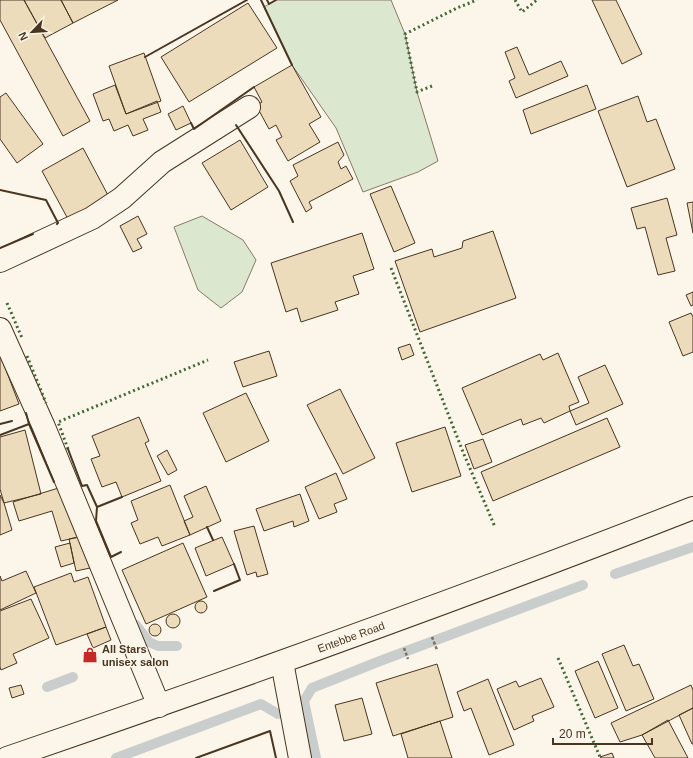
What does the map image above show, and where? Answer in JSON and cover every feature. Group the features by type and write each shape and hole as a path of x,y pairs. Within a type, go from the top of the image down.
{"street":[{"path":"0,261 92,218 122,198 162,162 248,107"},
{"path":"0,328 44,427 159,706"},
{"name":"Entebbe Road","path":"7,758 282,662 588,549 693,508"},
{"path":"282,662 300,758"}],"path":[{"path":"431,634 437,650"},
{"path":"402,644 408,659"}],"green space":[{"path":"276,0 391,0 405,34 417,92 438,161 418,172 363,192 336,128 292,65 264,7"},
{"path":"202,216 243,240 256,260 242,292 221,308 198,290 174,227"}],"building":[{"path":"0,0 24,0 90,121 63,136 0,20"},
{"path":"24,0 61,0 73,23 45,38"},
{"path":"61,0 118,0 73,23"},
{"path":"592,0 616,0 642,54 622,64"},
{"path":"248,3 277,48 189,102 161,57"},
{"path":"517,47 529,75 561,61 568,76 516,98 509,81 515,78 505,52"},
{"path":"144,53 161,101 126,114 109,66"},
{"path":"292,65 321,117 309,124 320,142 288,161 276,140 282,137 276,125 269,129 256,105 262,102 254,87"},
{"path":"115,85 126,114 157,101 161,112 143,119 148,130 133,136 128,125 114,131 109,119 103,121 93,94"},
{"path":"587,85 596,109 531,134 523,110"},
{"path":"6,93 43,144 17,163 0,139 0,97"},
{"path":"638,96 647,122 656,119 675,169 627,187 598,111"},
{"path":"183,106 191,123 176,130 168,114"},
{"path":"240,140 268,187 231,210 202,163"},
{"path":"338,142 344,155 338,162 341,169 346,166 353,179 309,202 312,208 306,212 290,181 298,176 293,165"},
{"path":"83,148 110,199 69,221 42,171"},
{"path":"391,186 415,243 394,252 370,194"},
{"path":"667,198 677,235 666,238 675,271 658,275 645,227 637,229 631,208"},
{"path":"693,202 693,233 687,203"},
{"path":"138,216 147,234 137,239 142,248 133,252 120,226"},
{"path":"493,231 516,298 420,332 395,261 432,249 434,257 462,248 463,241"},
{"path":"362,233 374,269 353,276 359,294 335,302 338,310 301,322 297,308 286,312 271,263"},
{"path":"693,292 693,305 691,306 686,295"},
{"path":"691,313 693,317 693,352 683,356 669,322"},
{"path":"410,344 414,355 402,360 398,348"},
{"path":"269,351 277,376 243,387 234,362"},
{"path":"558,353 579,402 569,406 570,411 544,423 541,418 523,425 521,419 482,435 462,388 540,354 543,360"},
{"path":"0,357 19,404 0,411"},
{"path":"605,365 623,404 576,425 570,411 589,403 578,377"},
{"path":"340,389 375,458 343,474 307,405"},
{"path":"246,393 269,441 226,462 203,413"},
{"path":"139,417 149,441 145,443 161,481 122,497 116,482 102,487 91,459 100,456 92,436"},
{"path":"607,418 620,447 493,501 481,472"},
{"path":"445,427 461,476 412,492 396,443"},
{"path":"25,430 41,494 4,503 0,489 0,437"},
{"path":"483,439 492,462 474,469 465,445"},
{"path":"167,450 177,470 168,475 157,456"},
{"path":"336,473 347,499 334,504 337,512 319,519 305,487"},
{"path":"170,485 190,535 162,546 158,537 140,544 131,523 138,520 131,501"},
{"path":"65,486 79,537 61,541 52,511 19,521 13,502"},
{"path":"206,486 221,521 190,535 184,521 193,517 184,496"},
{"path":"300,494 309,521 294,527 293,521 264,531 256,509"},
{"path":"0,495 12,530 0,535"},
{"path":"254,526 268,574 257,577 256,572 247,575 234,531"},
{"path":"83,536 90,568 76,571 69,539"},
{"path":"222,537 234,564 206,576 195,548"},
{"path":"70,543 74,563 61,567 55,547"},
{"path":"183,543 207,597 146,624 122,570"},
{"path":"26,571 36,593 0,610 0,576 2,581"},
{"path":"71,573 74,582 88,577 106,627 56,645 34,587"},
{"path":"31,599 49,638 13,654 17,663 1,670 0,611"},
{"path":"201,601 205,603 207,607 205,611 201,613 197,611 195,607 197,603"},
{"path":"173,614 178,616 180,621 178,626 173,628 168,626 166,621 168,616"},
{"path":"153,624 157,624 161,630 157,636 153,636 149,632 149,628"},
{"path":"106,627 111,640 93,648 87,634"},
{"path":"624,645 633,666 639,664 654,699 626,711 602,654"},
{"path":"598,661 618,708 595,718 575,671"},
{"path":"437,664 453,717 393,736 376,683"},
{"path":"541,678 554,707 532,716 534,721 514,730 497,689 516,681 519,687"},
{"path":"488,679 514,745 489,755 471,708 464,711 457,692"},
{"path":"21,685 24,694 12,698 9,688"},
{"path":"691,685 693,690 693,708 642,735 620,742 611,723"},
{"path":"362,698 372,734 344,741 335,705"},
{"path":"693,708 693,744 692,744 679,715"},
{"path":"668,720 688,758 655,758 642,735"},
{"path":"440,721 452,758 408,758 401,734"},
{"path":"612,753 614,758 600,757"}],"waterway":[{"path":"615,574 693,547"},
{"path":"316,758 304,701 312,688 583,585"},
{"path":"136,625 149,642 158,646 177,646"},
{"path":"47,687 73,677"},
{"path":"116,758 261,704 278,714"}],"hedge":[{"path":"432,86 417,92 405,34 457,8 477,0"},
{"path":"515,0 522,12 537,0"},
{"path":"391,268 463,452 495,527"},
{"path":"7,303 22,338"},
{"path":"27,356 46,403"},
{"path":"68,449 58,422 208,360"},
{"path":"558,658 600,757"}],"wall":[{"path":"145,57 247,0"},
{"path":"261,0 292,65"},
{"path":"267,0 269,4 276,0"},
{"path":"191,123 194,129 254,87"},
{"path":"236,125 279,191 293,222"},
{"path":"0,190 46,200 58,223 57,224"},
{"path":"0,248 33,234"},
{"path":"0,435 29,424 26,413"},
{"path":"0,424 12,421"},
{"path":"29,424 54,482"},
{"path":"68,449 82,486 87,485 97,507 122,497"},
{"path":"97,507 96,521 111,557 121,552"},
{"path":"207,527 213,540"},
{"path":"214,591 240,580 234,564"},
{"path":"196,758 270,731 276,758"}],"place":[{"name":"All Stars unisex salon","path":"90,655"}]}
